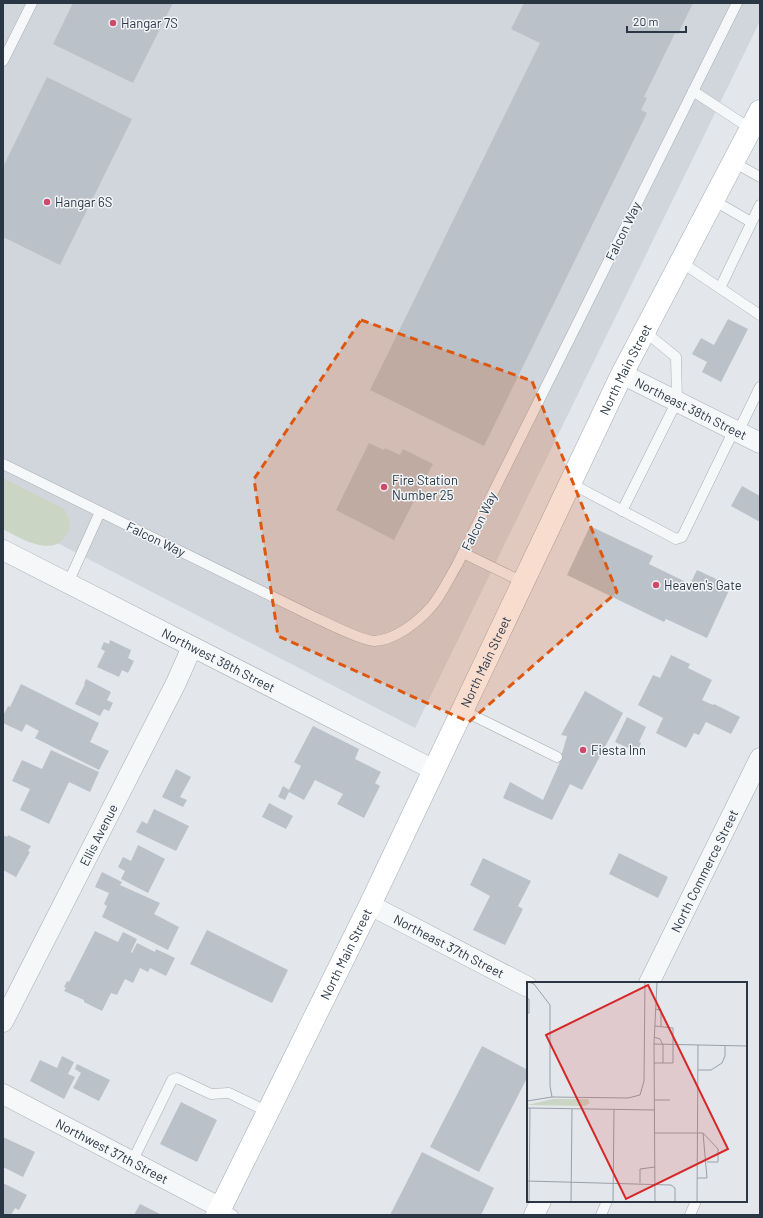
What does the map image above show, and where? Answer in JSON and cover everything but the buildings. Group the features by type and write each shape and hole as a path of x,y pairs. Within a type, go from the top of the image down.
{"main road":[{"name":"North Main Street","path":"224,1213 268,1112 370,905 622,374 755,120"}],"street":[{"name":"Northeast 38th Street","path":"622,374 760,443"},
{"name":"Northwest 38th Street","path":"3,550 434,770"},
{"name":"Ellis Avenue","path":"3,1022 176,683 192,647"},
{"name":"North Commerce Street","path":"649,982 760,758"},
{"name":"Northeast 37th Street","path":"370,905 527,986"},
{"name":"Northwest 37th Street","path":"3,1094 132,1162 224,1213"},
{"path":"534,1215 540,1202"}],"lane":[{"path":"3,61 32,3"},
{"name":"Falcon Way","path":"3,464 355,636 374,641 393,636 415,622 432,606 463,553 736,3"},
{"path":"693,91 755,120"},
{"path":"733,162 760,177"},
{"path":"713,200 752,222"},
{"path":"720,288 760,205"},
{"path":"681,262 760,315"},
{"path":"622,511 677,402 676,357 644,331"},
{"path":"570,483 676,539 682,537 760,387"},
{"path":"68,583 100,512"},
{"path":"463,553 523,582"},
{"path":"462,710 557,757"},
{"path":"132,1162 172,1080 177,1078 211,1094 229,1093 268,1112"},
{"path":"601,1215 607,1202"},
{"path":"690,1215 696,1202"}],"highlighted area":[{"path":"361,320 532,381 617,592 469,722 278,636 254,479"}],"shaded area":[{"path":"3,3 760,3 760,21 415,728 3,515"}],"green space":[{"path":"3,478 64,509 70,525 67,534 61,541 53,545 45,546 27,541 3,529"}],"place":[{"name":"Hangar 7S","path":"113,23"},
{"name":"Hangar 6S","path":"47,202"},
{"name":"Fire Station Number 25","path":"384,487"},
{"name":"Heaven's Gate","path":"656,585"},
{"name":"Fiesta Inn","path":"583,750"}]}
